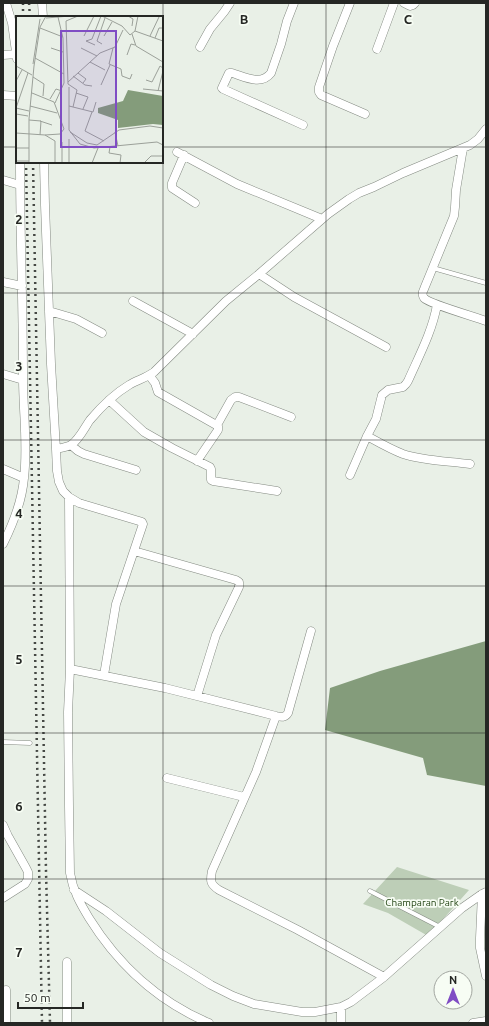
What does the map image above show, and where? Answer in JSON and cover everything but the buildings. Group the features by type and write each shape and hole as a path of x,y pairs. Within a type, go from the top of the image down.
{"street":[{"path":"6,3 12,23 16,48"},
{"path":"42,3 43,16"},
{"path":"200,47 210,29 230,3"},
{"path":"294,3 271,73 265,79 260,80 254,80 229,73 222,88 223,90 302,125"},
{"path":"350,3 333,46 319,87 319,92 321,95 365,114"},
{"path":"377,49 394,3"},
{"path":"404,3 412,6 415,3"},
{"path":"3,54 16,54"},
{"path":"3,95 16,96"},
{"path":"56,449 71,445 76,441 91,420 109,400 131,384 149,375 160,367 226,301 322,219 359,193 441,156 470,145 478,139 486,128"},
{"path":"463,148 456,190 455,212 422,295 427,300 437,305 486,321"},
{"path":"195,203 173,189 172,186 180,154 238,184 322,219"},
{"path":"3,544 7,527 17,511 24,478 26,443 23,380 20,163"},
{"path":"44,163 51,364 57,471 59,482 63,491 68,497 79,503 143,523 116,604 104,676"},
{"path":"3,180 20,185"},
{"path":"259,274 294,297 386,347"},
{"path":"3,282 22,286"},
{"path":"133,301 193,334"},
{"path":"350,476 376,419 382,395 388,390 403,387 406,384 433,323 437,305"},
{"path":"49,311 76,319 102,332"},
{"path":"3,374 23,380"},
{"path":"149,375 155,383 158,392 217,426"},
{"path":"197,461 218,430 217,426 231,400 237,396 291,417"},
{"path":"109,400 144,432 210,467 212,481 277,492"},
{"path":"367,436 412,457 470,464"},
{"path":"71,445 84,454 136,470"},
{"path":"3,469 24,478"},
{"path":"68,497 70,669 68,712 68,806 70,873 74,890 98,932 122,962 144,984 188,1013 209,1023"},
{"path":"134,551 239,582 239,587 216,635 197,696"},
{"path":"70,669 144,683 276,716 285,716 288,713 311,631"},
{"path":"276,716 256,772 212,871 212,884 219,890 298,930 384,977"},
{"path":"168,778 244,797"},
{"path":"3,898 25,884 28,876 26,868 4,829"},
{"path":"74,890 106,911 160,953 211,985 254,1004 302,1012 315,1012 341,1007 351,1002 384,977 462,908 484,893"},
{"path":"484,893 480,948 486,976"},
{"path":"67,962 67,1023"},
{"path":"6,990 6,1023"},
{"path":"341,1007 341,1023"},
{"path":"473,1023 486,1021"}],"lane":[{"path":"433,268 486,283"},
{"path":"3,742 30,743"},
{"path":"370,892 440,928"}],"green space":[{"name":"Champaran Park","path":"397,867 469,890 428,936 388,913 363,904"}],"shaded area":[{"path":"486,641 486,786 427,775 423,758 325,730 330,688 380,671"}],"railway":[{"path":"23,3 23,16"},
{"path":"29,3 30,16"},
{"path":"26,163 42,1023"},
{"path":"33,163 50,1023"}]}
